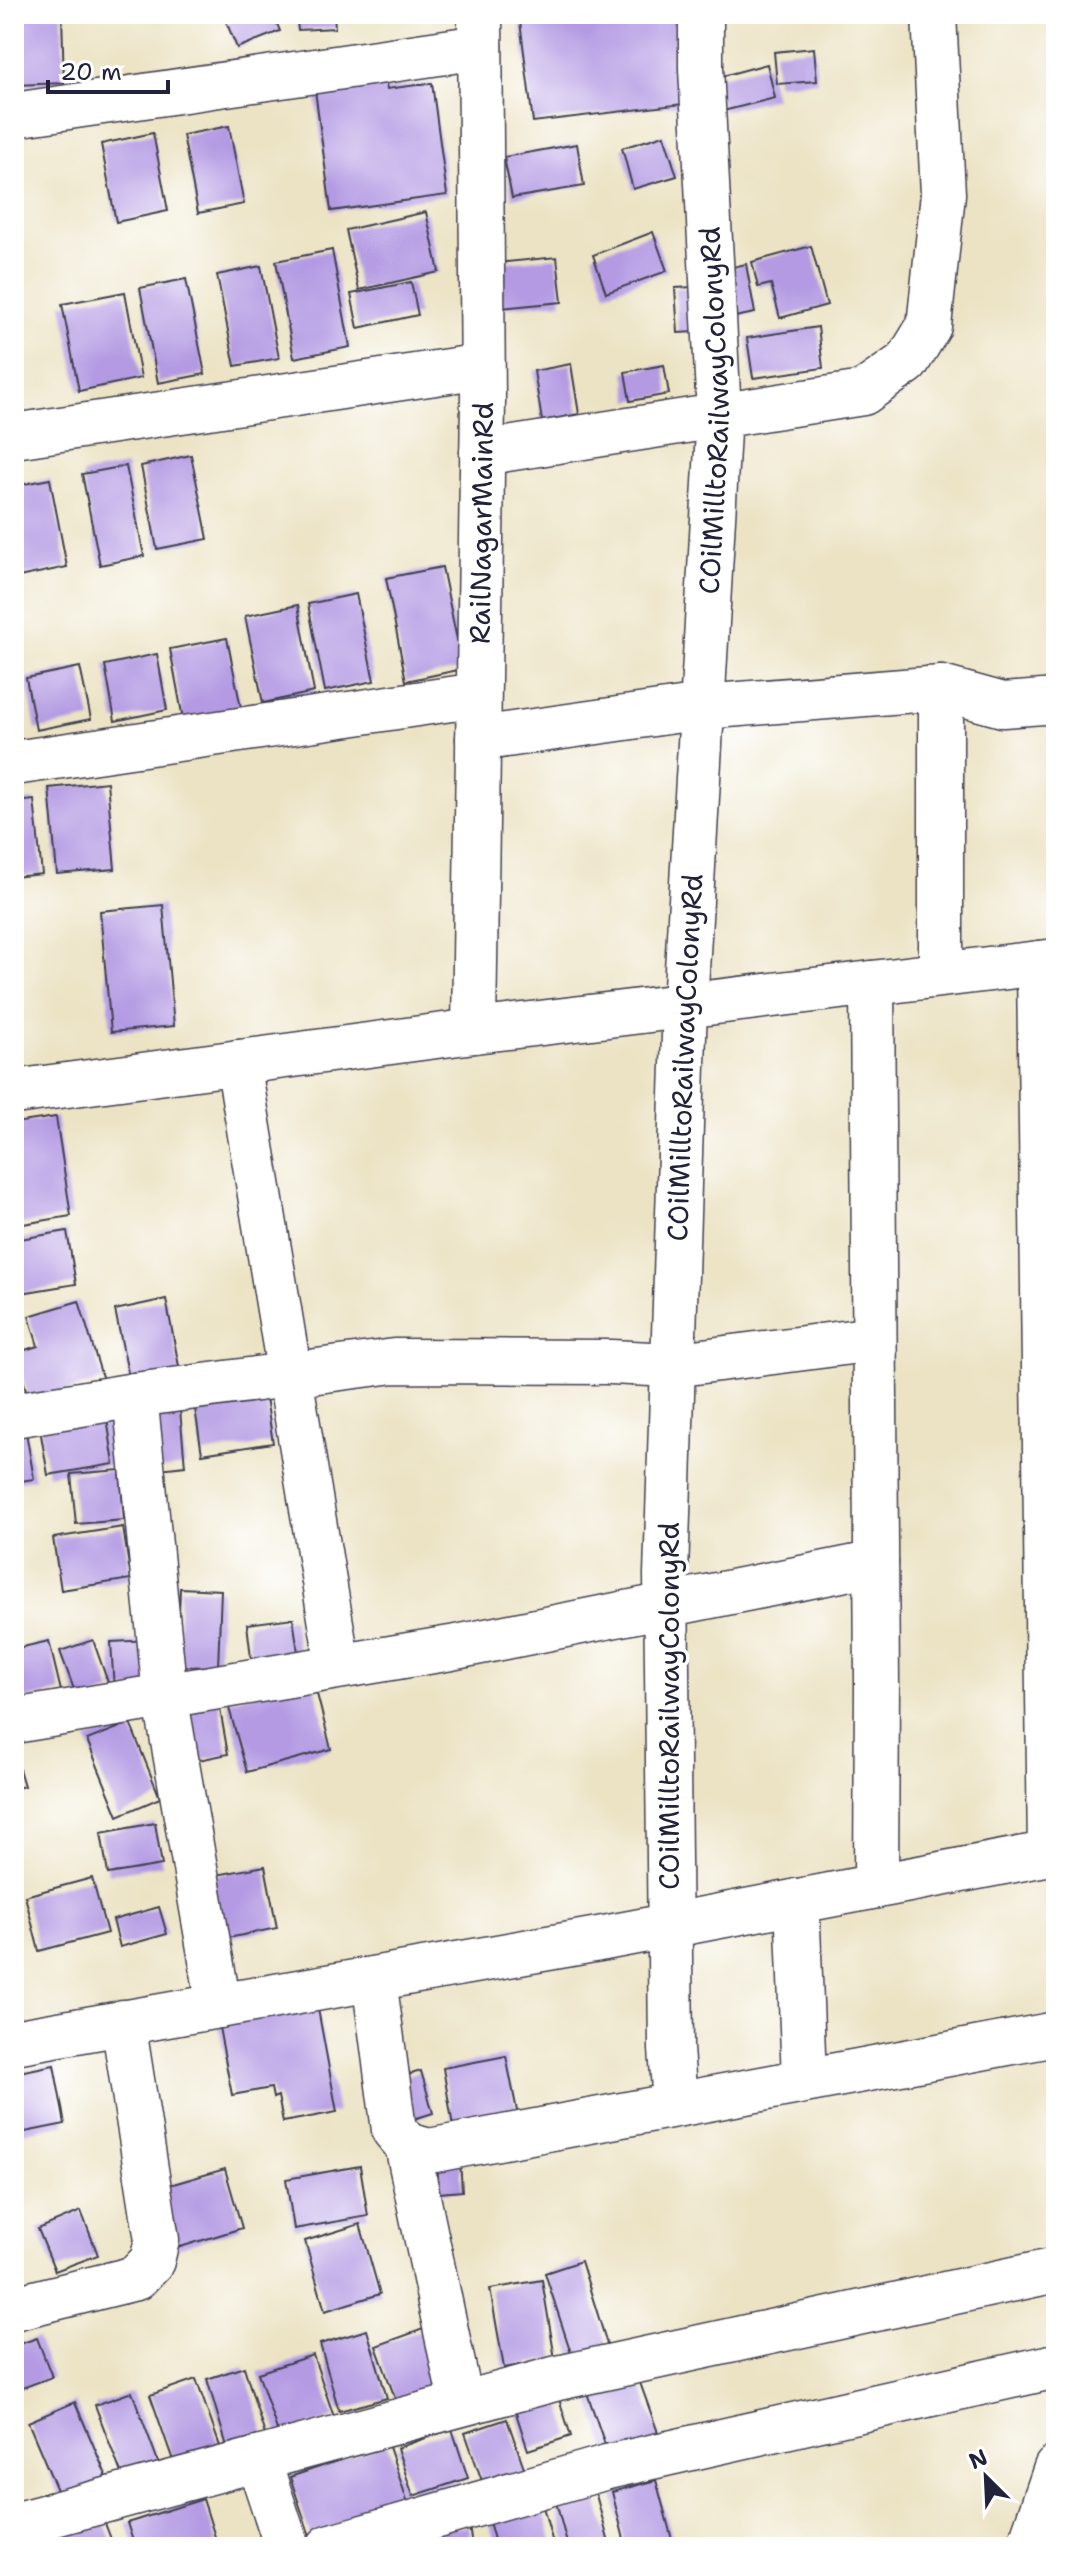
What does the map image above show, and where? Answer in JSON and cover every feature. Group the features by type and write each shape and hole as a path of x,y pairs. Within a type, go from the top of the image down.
{"street":[{"name":"COilMilltoRailwayColonyRd","path":"675,2103 671,2049 666,1605 672,1365 685,1005 719,414 701,68 701,14"},
{"path":"482,453 863,393 907,362 929,326 943,194 934,14"},
{"path":"14,115 480,30"},
{"name":"RailNagarMainRd","path":"474,1031 482,453 480,30"},
{"path":"14,436 482,366"},
{"path":"941,688 941,974"},
{"path":"478,739 702,707 941,688 1003,705 1056,701"},
{"path":"14,763 478,695"},
{"path":"14,1092 474,1031 1047,962 1053,1853 670,1926 14,2042"},
{"path":"872,983 876,1886"},
{"path":"238,1062 338,1666"},
{"path":"14,1415 135,1395 394,1361 672,1365 874,1339"},
{"path":"135,1395 165,1695 219,2006"},
{"path":"14,1721 451,1648 876,1563"},
{"path":"797,1901 804,2079"},
{"path":"374,1979 394,2130 407,2145 461,2402 458,2404"},
{"path":"14,2308 136,2278 152,2261 157,2240 123,2022"},
{"path":"407,2145 429,2151 1056,2034"},
{"path":"14,2525 558,2378 1056,2270"},
{"path":"329,2547 607,2467 1056,2366"},
{"path":"258,2459 287,2547"},
{"path":"1029,2547 1056,2468"}],"building":[{"path":"14,14 62,14 64,83 16,85"},
{"path":"223,14 273,14 280,31 237,48"},
{"path":"296,14 334,14 335,28 298,30"},
{"path":"519,14 610,14 612,27 682,18 692,103 533,122"},
{"path":"814,48 817,81 777,84 774,52"},
{"path":"767,64 775,98 723,111 715,78"},
{"path":"385,80 387,89 432,83 447,195 331,211 315,90"},
{"path":"229,126 244,204 198,213 183,135"},
{"path":"153,133 168,211 116,222 101,144"},
{"path":"664,135 677,176 633,189 622,148"},
{"path":"577,144 584,186 512,198 504,157"},
{"path":"426,212 439,272 359,290 346,230"},
{"path":"653,232 667,271 606,293 593,255"},
{"path":"811,246 827,305 780,318 771,284 758,287 752,262"},
{"path":"332,250 350,347 294,358 276,261"},
{"path":"557,257 562,302 500,308 496,263"},
{"path":"746,264 755,313 725,319 716,271"},
{"path":"261,266 279,358 235,366 217,275"},
{"path":"186,279 205,374 158,383 140,288"},
{"path":"411,282 418,315 358,328 351,294"},
{"path":"693,287 695,332 678,333 675,288"},
{"path":"125,292 141,378 79,391 62,304"},
{"path":"818,327 823,368 753,378 747,338"},
{"path":"571,364 579,414 542,421 534,371"},
{"path":"664,365 669,394 630,401 625,372"},
{"path":"191,455 208,539 157,549 141,466"},
{"path":"126,466 144,556 100,565 82,474"},
{"path":"50,479 67,567 14,578 14,486"},
{"path":"442,567 463,669 406,681 386,578"},
{"path":"356,594 374,681 325,691 308,604"},
{"path":"298,605 314,692 263,703 245,616"},
{"path":"227,638 241,708 183,719 170,649"},
{"path":"157,654 167,710 115,721 105,665"},
{"path":"80,667 91,719 36,730 26,678"},
{"path":"107,782 115,869 57,874 49,788"},
{"path":"34,800 42,874 14,877 14,802"},
{"path":"163,905 174,1026 111,1032 100,911"},
{"path":"56,1117 71,1216 17,1225 14,1205 14,1123"},
{"path":"67,1231 76,1284 15,1294 14,1240"},
{"path":"166,1299 182,1382 132,1392 115,1310"},
{"path":"79,1301 103,1380 30,1403 15,1353 38,1346 29,1316"},
{"path":"265,1391 273,1443 202,1454 194,1402"},
{"path":"179,1399 185,1466 151,1470 145,1402"},
{"path":"107,1418 114,1464 48,1475 40,1429"},
{"path":"26,1432 34,1479 14,1482 14,1434"},
{"path":"120,1470 124,1520 76,1524 71,1474"},
{"path":"123,1527 131,1579 61,1590 53,1538"},
{"path":"180,1588 221,1590 218,1667 177,1666"},
{"path":"293,1618 299,1659 252,1666 247,1624"},
{"path":"93,1640 111,1691 79,1703 60,1651"},
{"path":"151,1640 154,1687 114,1690 111,1642"},
{"path":"49,1641 61,1691 14,1702 14,1649"},
{"path":"313,1678 331,1749 247,1772 227,1701"},
{"path":"218,1698 228,1754 184,1763 174,1706"},
{"path":"130,1723 160,1798 118,1816 87,1740"},
{"path":"14,1752 24,1786 14,1789"},
{"path":"155,1823 162,1865 108,1874 101,1833"},
{"path":"265,1866 277,1928 223,1939 211,1876"},
{"path":"92,1878 107,1933 39,1951 25,1896"},
{"path":"159,1907 167,1934 120,1947 113,1920"},
{"path":"316,1998 337,2112 283,2122 278,2096 273,2098 271,2088 232,2095 217,2017"},
{"path":"506,2056 520,2126 455,2138 443,2068"},
{"path":"54,2065 65,2124 15,2134 14,2073"},
{"path":"421,2071 433,2113 404,2122 391,2080"},
{"path":"460,2159 462,2191 439,2193 437,2160"},
{"path":"360,2166 368,2216 294,2229 286,2179"},
{"path":"225,2169 242,2228 174,2249 156,2189"},
{"path":"81,2211 98,2255 55,2271 38,2229"},
{"path":"360,2224 380,2294 325,2311 305,2241"},
{"path":"581,2261 608,2347 573,2359 545,2273"},
{"path":"542,2280 555,2359 504,2368 490,2289"},
{"path":"426,2328 448,2391 399,2409 376,2346"},
{"path":"367,2330 387,2398 339,2411 320,2344"},
{"path":"37,2338 52,2377 14,2391 14,2346"},
{"path":"313,2355 334,2417 279,2436 258,2373"},
{"path":"634,2366 661,2441 610,2459 584,2384"},
{"path":"244,2367 266,2438 228,2450 207,2379"},
{"path":"196,2379 222,2452 176,2469 150,2395"},
{"path":"132,2392 162,2472 126,2486 95,2405"},
{"path":"557,2393 571,2436 528,2450 514,2407"},
{"path":"75,2402 109,2482 62,2502 28,2422"},
{"path":"507,2419 529,2482 487,2495 465,2433"},
{"path":"452,2429 468,2478 413,2496 397,2448"},
{"path":"388,2444 408,2503 310,2536 290,2477"},
{"path":"656,2480 674,2547 626,2547 612,2492"},
{"path":"595,2491 610,2547 568,2547 556,2502"},
{"path":"203,2499 217,2543 205,2547 135,2547 127,2523"},
{"path":"542,2503 554,2547 496,2547 488,2518"},
{"path":"103,2518 114,2547 67,2547 62,2533"},
{"path":"469,2525 472,2547 426,2547 424,2531"}]}
